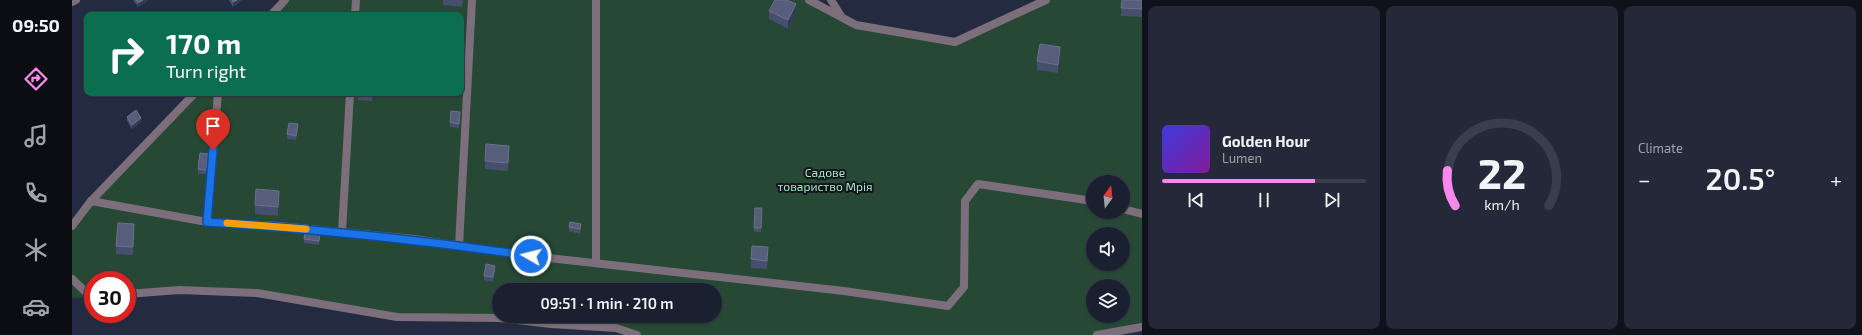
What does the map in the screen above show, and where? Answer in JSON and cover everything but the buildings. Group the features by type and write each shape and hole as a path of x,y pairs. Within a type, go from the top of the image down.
{"street":[{"path":"72,2 76,0"},
{"path":"274,12 285,0"},
{"path":"355,12 356,0"},
{"path":"459,246 472,0"},
{"path":"596,0 596,263"},
{"path":"809,0 856,25 955,42 1046,0"},
{"path":"831,0 842,17"},
{"path":"72,226 91,201 192,96"},
{"path":"207,222 218,96"},
{"path":"342,232 350,96"},
{"path":"91,201 207,222 342,232 844,291 948,306 964,287 965,201 978,184 1086,200"},
{"path":"1130,211 1142,214"},
{"path":"72,279 84,290"},
{"path":"136,293 179,290 257,293 397,317 500,318 551,324 616,328 637,335"},
{"path":"1097,335 1142,327"}],"green space":[{"name":"Садове товариство Мрія","path":"285,0 809,0 856,25 955,41 1046,0 1142,0 1142,327 1097,335 637,335 616,328 516,323 722,323 722,283 492,283 492,322 397,317 257,293 136,294 136,271 84,271 84,297 72,298 72,226 192,96 464,96 464,12 274,12"}],"slow traffic":[{"path":"227,223 306,229"}],"route":[{"path":"213,150 207,222 342,232 531,256"}]}
